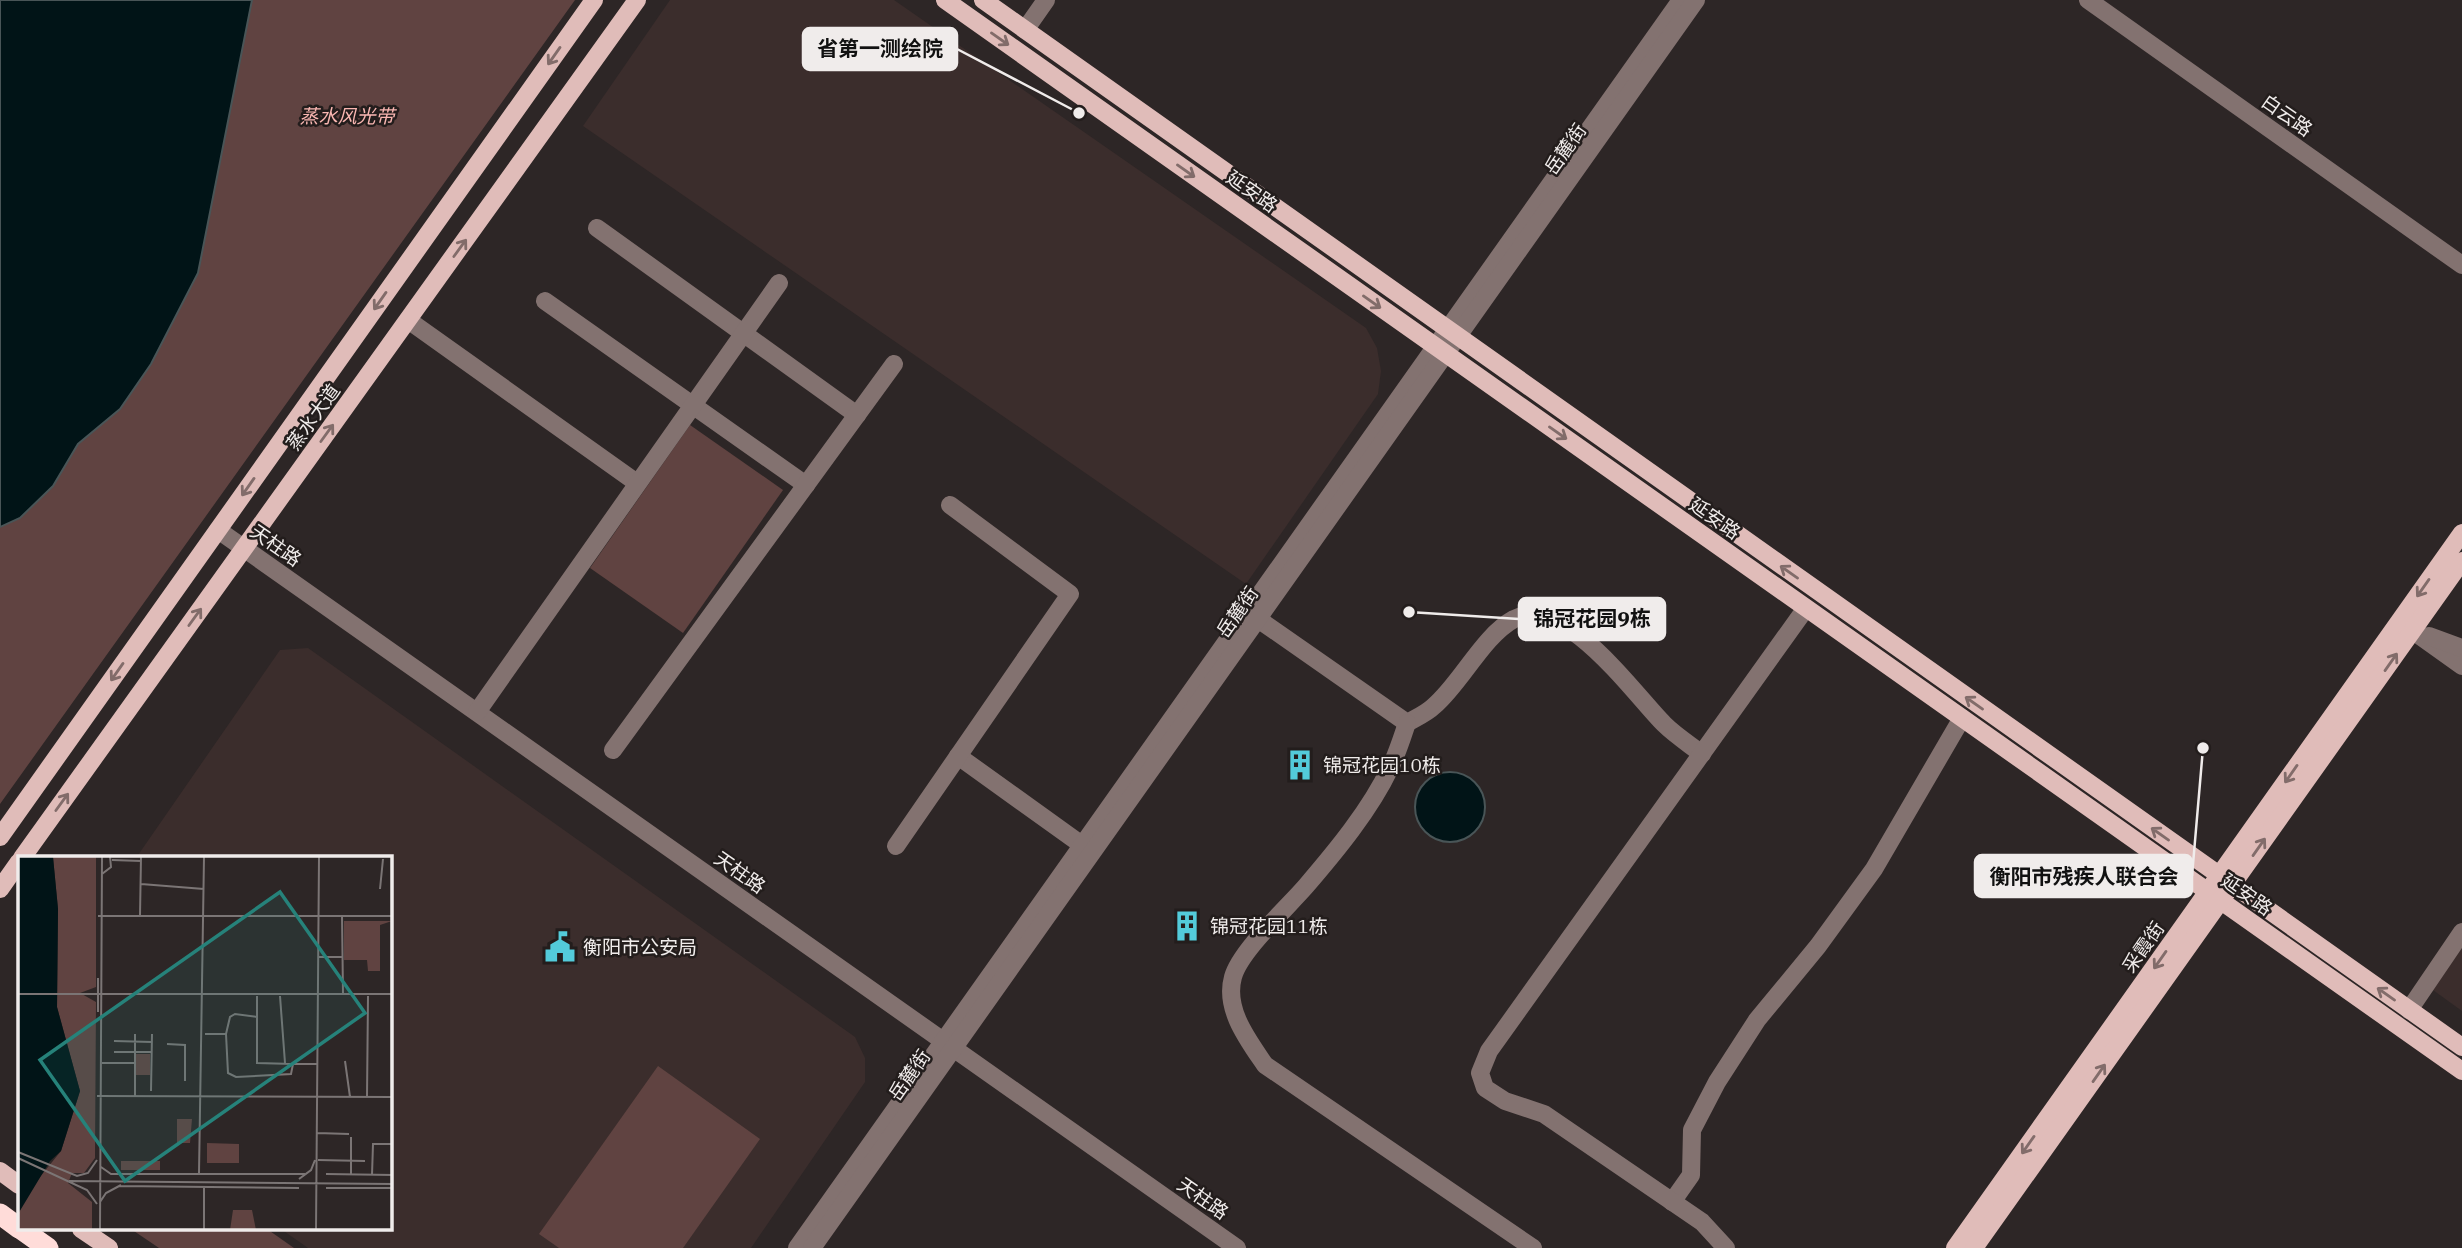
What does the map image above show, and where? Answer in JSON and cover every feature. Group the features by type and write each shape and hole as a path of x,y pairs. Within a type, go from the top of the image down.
{"highway":[{"path":"0,1214 18,1227"},
{"path":"23,1230 48,1248"}],"main road":[{"name":"蒸水大道","path":"0,837 594,0"},
{"name":"蒸水大道","path":"23,856 637,0"},
{"name":"延安路","path":"945,0 2462,1071"},
{"name":"延安路","path":"983,0 2462,1047"},
{"name":"采霞街","path":"2226,880 2462,533"},
{"name":"采霞街","path":"1955,1248 2413,631 2462,561"},
{"path":"0,889 18,863"},
{"name":"采霞街","path":"1974,1248 2214,896"},
{"path":"0,1171 18,1184"},
{"path":"83,1230 109,1248"}],"street":[{"path":"1025,30 1046,0"},
{"name":"岳麓街","path":"797,1248 1258,619 1681,0"},
{"name":"岳麓街","path":"1452,334 1696,0"},
{"name":"白云路","path":"2088,0 2462,265"},
{"name":"白云路","path":"2102,0 2462,257"},
{"path":"597,228 857,415"},
{"path":"477,712 779,283"},
{"path":"545,301 806,485"},
{"path":"408,320 637,483"},
{"name":"岳麓街","path":"812,1248 1082,845 1441,350"},
{"path":"613,750 894,364"},
{"path":"896,846 1070,594 950,505"},
{"name":"天柱路","path":"218,530 1237,1248"},
{"path":"1726,1248 1702,1222 1544,1114 1505,1101 1485,1088 1480,1073 1489,1051 1806,608"},
{"path":"1533,1248 1265,1065 1246,1037 1230,1002 1233,976 1256,941 1307,884 1357,820 1390,769 1407,723 1434,706 1482,649 1515,618 1539,617 1564,623 1603,657 1666,726 1702,754"},
{"path":"1258,619 1407,723"},
{"path":"2413,631 2462,648"},
{"path":"2413,631 2462,666"},
{"path":"1672,1202 1691,1175 1692,1130 1717,1082 1757,1020 1818,946 1874,869 1962,718"},
{"path":"958,756 1082,845"},
{"path":"2409,1010 2462,932"}],"shaded area":[{"path":"0,0 252,0 198,273 151,364 120,409 78,444 53,486 20,518 0,527"},
{"path":"670,0 894,0 1366,328 1377,348 1381,371 1378,394 1246,584 583,126"},
{"name":"衡阳市公安局","path":"308,648 855,1037 865,1058 865,1082 751,1248 308,1248 282,1230 392,1230 392,856 137,856 280,650"},
{"path":"1450,772 1475,782 1485,807 1475,832 1450,842 1425,832 1415,807 1425,782"},
{"path":"2462,948 2462,1011 2433,990"}],"green space":[{"name":"蒸水风光带","path":"252,0 575,0 0,804 0,527 20,518 53,486 78,444 120,409 151,364 198,273"},
{"path":"690,425 783,490 683,633 590,568"},
{"path":"658,1066 760,1139 683,1248 559,1248 539,1234"},
{"path":"132,1230 268,1230 294,1248 159,1248"}],"place":[{"name":"省第一测绘院","path":"1079,113"},
{"name":"锦冠花园9栋","path":"1409,612"},
{"name":"衡阳市残疾人联合会","path":"2203,748"},
{"name":"锦冠花园10栋","path":"1300,765"},
{"name":"锦冠花园11栋","path":"1187,926"},
{"name":"衡阳市公安局","path":"560,947"}]}
